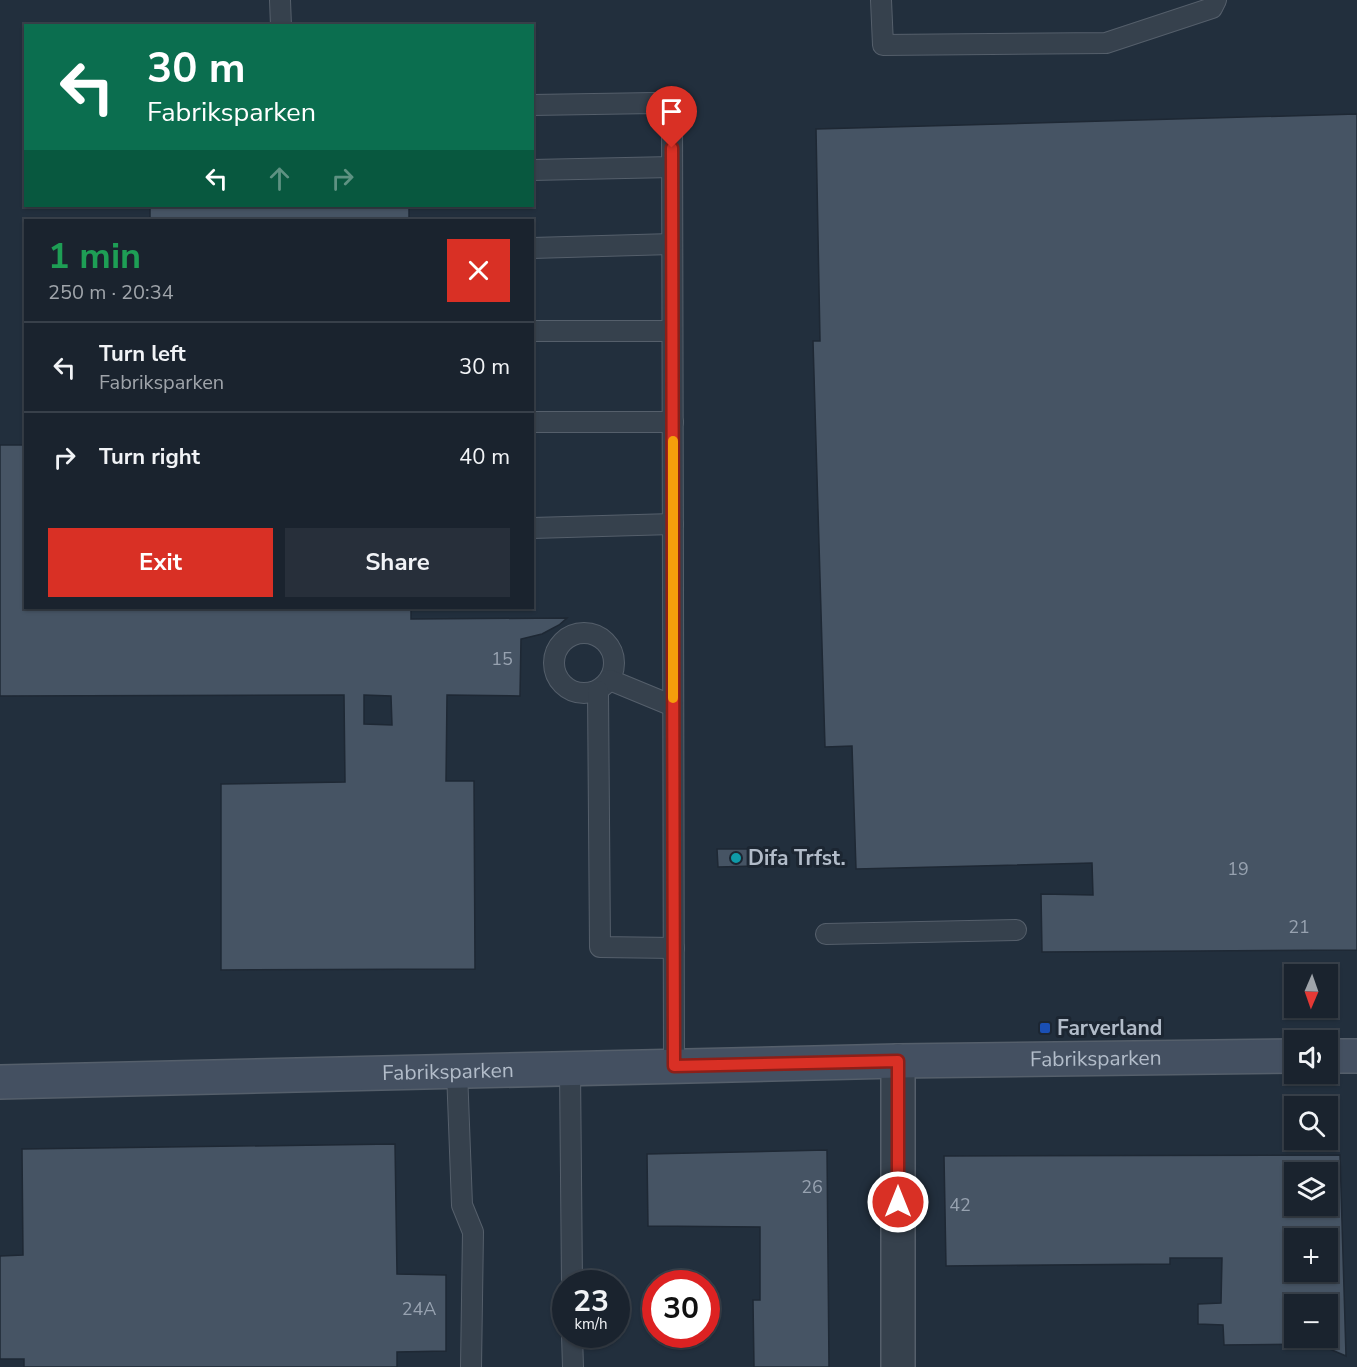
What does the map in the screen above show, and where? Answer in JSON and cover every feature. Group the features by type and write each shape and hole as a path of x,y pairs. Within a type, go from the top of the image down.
{"street":[{"name":"Fabriksparken","path":"0,1082 898,1061 1284,1056"},
{"path":"1338,1056 1357,1056"},
{"path":"898,1061 898,1367"}],"lane":[{"path":"280,0 281,24"},
{"path":"881,0 883,45 1106,43 1212,8 1216,0"},
{"path":"534,105 655,103 672,109 674,1066"},
{"path":"534,170 672,167"},
{"path":"534,248 672,244"},
{"path":"534,331 672,331"},
{"path":"534,422 673,422"},
{"path":"534,528 673,524"},
{"path":"673,706 604,685 600,947 674,948"},
{"path":"826,934 1016,930"},
{"path":"570,1069 572,1270"},
{"path":"457,1071 462,1205 473,1232 471,1367"},
{"path":"572,1348 573,1367"}],"building":[{"path":"1357,114 1357,950 1042,952 1041,894 1093,895 1092,863 856,869 852,746 825,747 813,341 820,341 816,129"},
{"path":"150,207 409,207 409,219 150,219"},
{"path":"0,445 24,445 24,609 411,609 411,619 567,618 542,634 521,639 520,696 447,695 446,781 474,781 475,969 221,970 221,784 345,782 344,695 0,696","holes":["364,695 391,696 392,725 364,724"]},
{"name":"Difa Trfst.","path":"717,849 755,849 756,866 718,867"},
{"path":"395,1144 397,1274 446,1275 446,1351 397,1352 397,1367 24,1367 24,1359 0,1359 0,1256 23,1255 22,1149"},
{"path":"827,1150 829,1367 754,1367 753,1300 760,1300 760,1227 648,1226 647,1154"},
{"path":"1340,1155 1346,1356 1327,1348 1338,1348 1338,1294 1284,1294 1284,1344 1224,1345 1223,1325 1198,1324 1198,1304 1221,1303 1222,1258 1170,1258 1170,1264 946,1266 944,1156"}],"slow traffic":[{"path":"673,441 673,698"}],"place":[{"name":"Difa Trfst.","path":"736,858"},
{"name":"Farverland","path":"1045,1028"}],"route":[{"path":"672,148 674,1066 898,1061 898,1202"}]}
